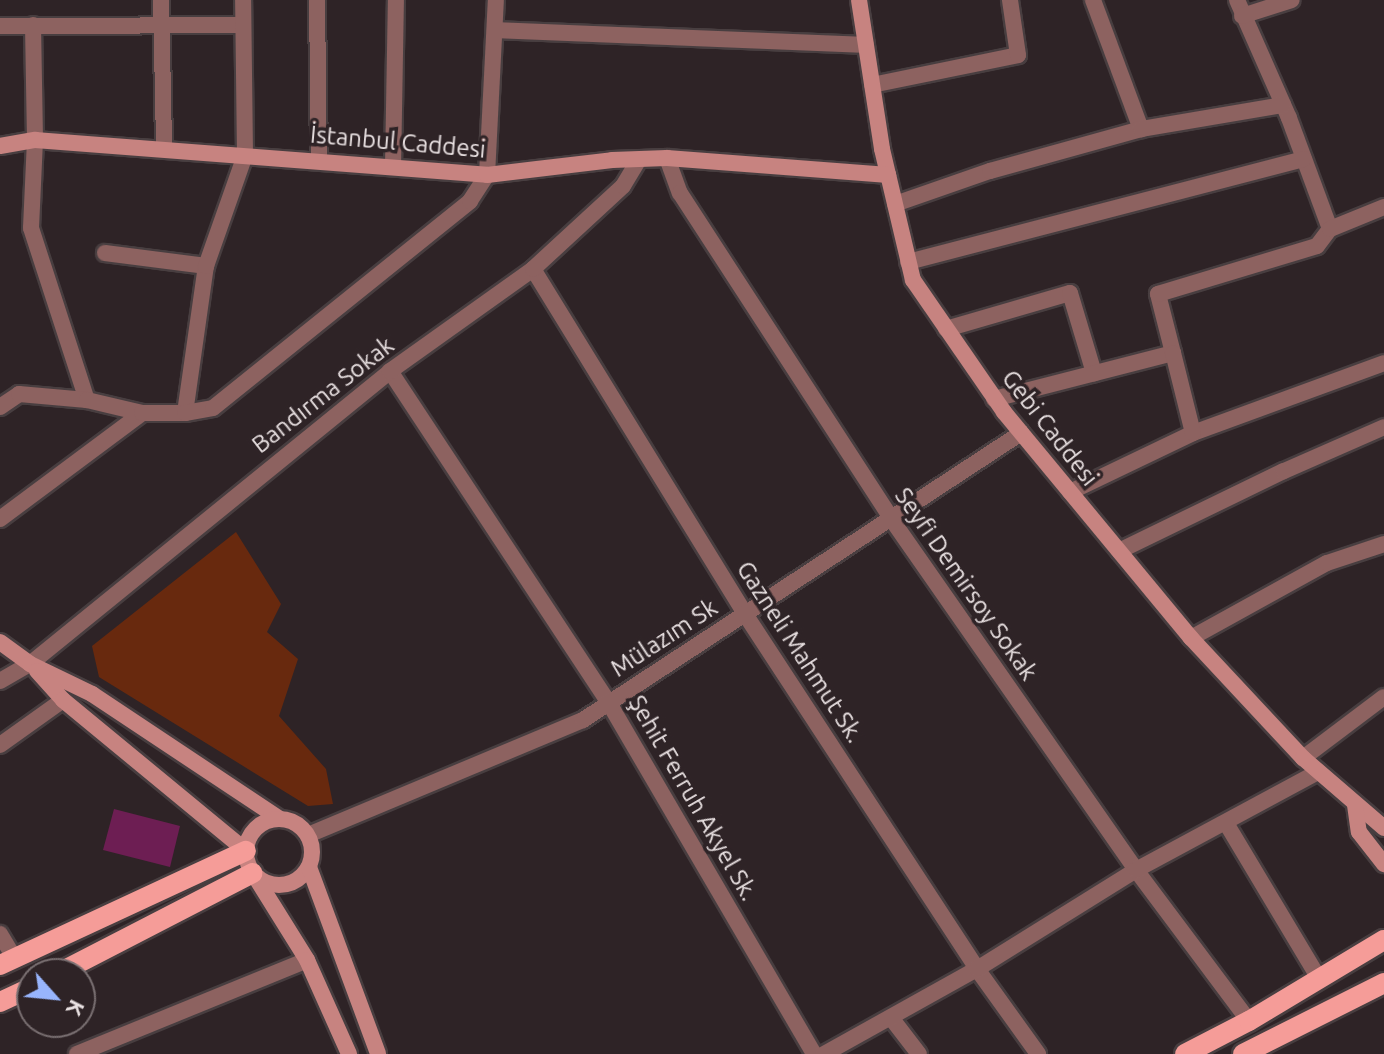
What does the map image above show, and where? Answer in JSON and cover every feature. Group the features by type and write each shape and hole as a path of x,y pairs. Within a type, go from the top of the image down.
{"main road":[{"name":"Gebi Caddesi","path":"859,0 888,175 913,280 994,399 1191,638 1303,758 1384,828"},
{"name":"İstanbul Caddesi","path":"0,146 35,140 487,175 667,158 888,175"},
{"path":"0,642 30,664 92,694 280,819 301,826 312,845 309,867 303,876 283,886 261,881 253,873"},
{"path":"30,664 63,700 246,851 253,873 307,960 349,1054"},
{"path":"1355,805 1359,832 1384,864"},
{"path":"7,961 246,851 253,832 270,820 280,819"},
{"path":"309,867 378,1054"},
{"path":"88,958 253,873"},
{"path":"1185,1054 1249,1021 1384,940"},
{"path":"1243,1054 1384,983"}],"street":[{"path":"161,0 164,149"},
{"path":"185,413 206,266 245,155 243,0"},
{"path":"317,0 319,160"},
{"path":"393,167 396,0"},
{"path":"0,407 19,394 87,400 142,413 185,413 213,408 470,201 487,175 496,0"},
{"path":"872,85 1018,55 1010,0"},
{"path":"1093,0 1141,129"},
{"path":"1292,0 1239,8 1283,105 1330,229"},
{"path":"33,25 35,140 31,228 87,400"},
{"path":"0,26 243,25"},
{"path":"495,30 866,45"},
{"path":"895,204 990,171 1141,129 1283,105"},
{"name":"Seyfi Demirsoy Sokak","path":"667,158 680,193 892,520 1136,870 1249,1021"},
{"name":"Bandırma Sokak","path":"0,681 30,664 390,371 533,269 623,186 639,159"},
{"path":"908,262 1304,159"},
{"path":"1193,433 1158,294 1317,246 1330,229 1384,207"},
{"path":"105,253 206,266"},
{"name":"Gazneli Mahmut Sk.","path":"533,269 745,614 977,969 1038,1054"},
{"path":"946,329 1070,293 1094,373"},
{"path":"994,399 1173,353"},
{"path":"1070,492 1193,433 1384,363"},
{"name":"Şehit Ferruh Akyel Sk.","path":"390,371 609,703 814,1054"},
{"path":"0,519 142,413"},
{"path":"1119,551 1284,471 1384,427"},
{"name":"Mülazım Sk","path":"308,835 583,720 1021,433"},
{"path":"1191,638 1327,563 1384,544"},
{"path":"1303,758 1384,697"},
{"path":"0,745 63,700"},
{"path":"824,1054 892,1019 977,969 1136,870 1318,772"},
{"path":"1226,823 1320,980"},
{"path":"0,934 7,961"},
{"path":"77,1054 307,960"},
{"path":"892,1019 919,1054"}],"shaded area":[{"path":"236,532 281,604 267,632 298,659 279,716 326,769 333,804 308,806 99,677 92,646"}],"building":[{"path":"114,809 180,826 170,867 103,850"}]}
